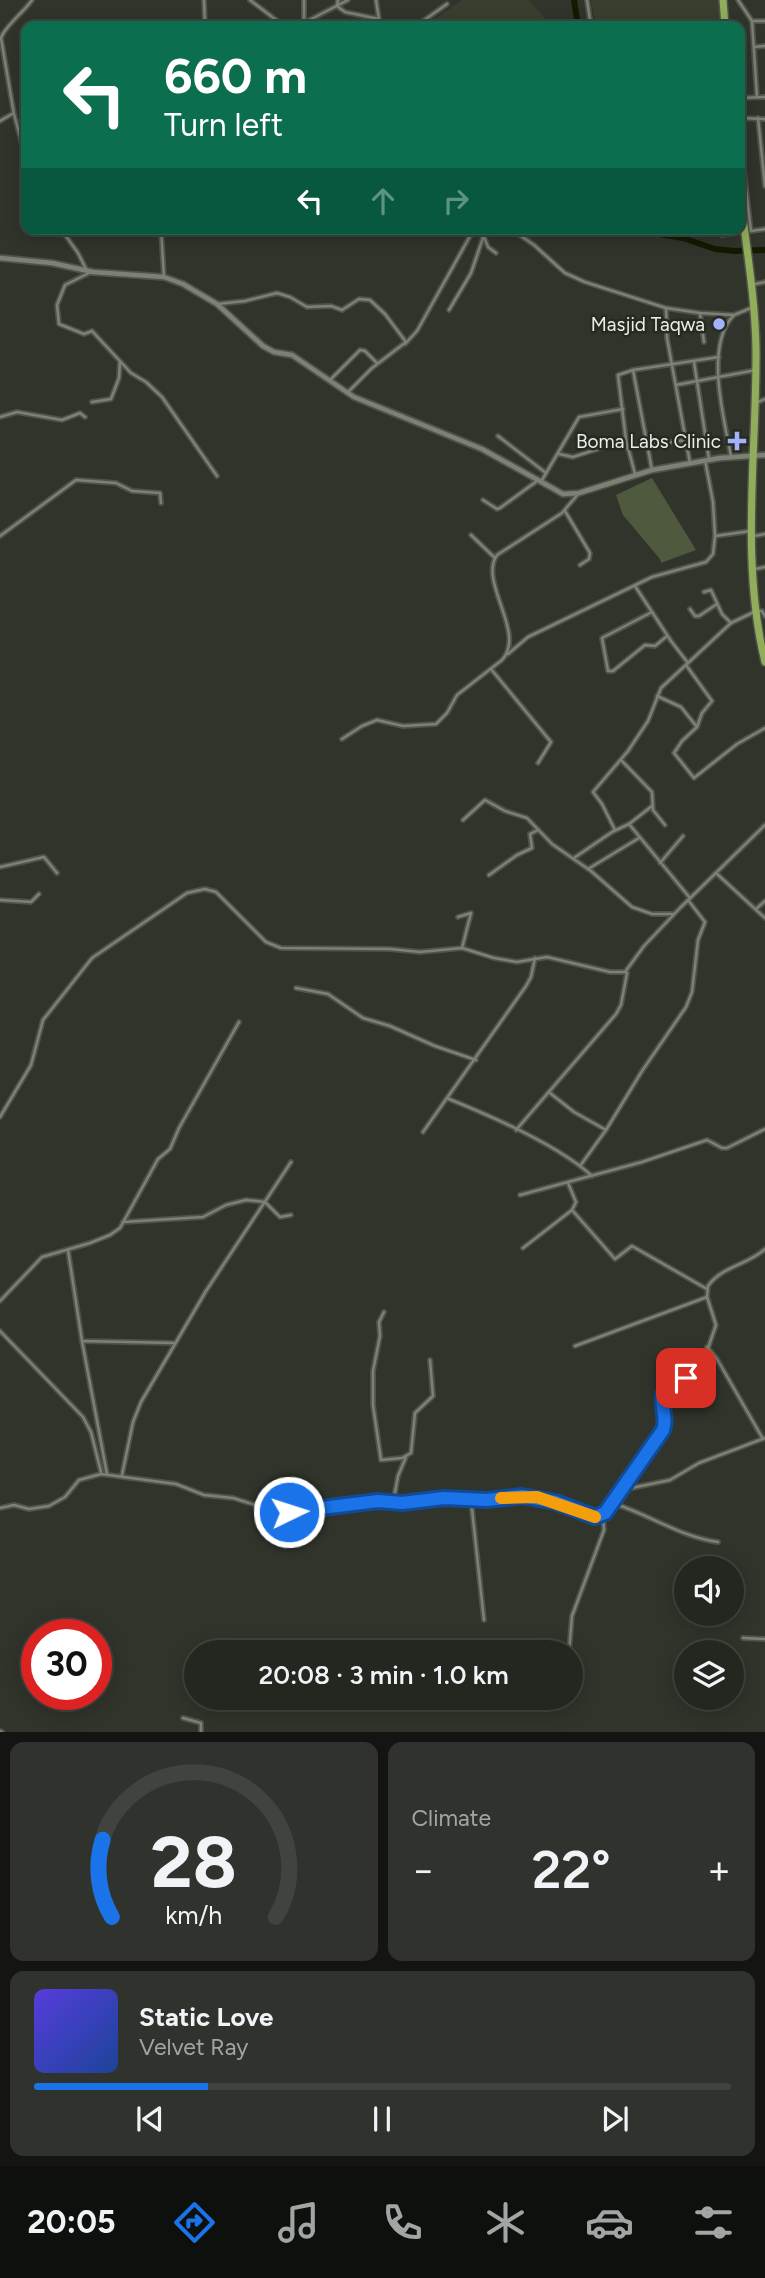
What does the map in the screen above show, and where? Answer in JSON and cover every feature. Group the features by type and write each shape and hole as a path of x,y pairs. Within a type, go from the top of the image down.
{"highway":[{"path":"723,0 725,21"},
{"path":"745,217 753,284 756,370 752,569 761,610 765,662"}],"street":[{"path":"21,140 1,38 3,32 22,15 32,0"},
{"path":"204,0 205,21"},
{"path":"250,0 277,21"},
{"path":"304,0 304,21"},
{"path":"337,6 338,0"},
{"path":"308,21 348,0"},
{"path":"337,6 345,12 379,19 376,0"},
{"path":"587,0 590,21"},
{"path":"738,0 752,21 757,97"},
{"path":"423,21 447,4"},
{"path":"752,21 765,21"},
{"path":"754,47 765,46"},
{"path":"745,98 765,97"},
{"path":"0,121 14,114"},
{"path":"745,118 765,119"},
{"path":"758,118 765,186"},
{"path":"745,196 748,231"},
{"path":"745,232 765,229"},
{"path":"66,235 89,272"},
{"path":"161,235 164,277"},
{"path":"347,393 377,363 405,344 417,331 471,235"},
{"path":"520,235 570,276 666,308 734,315 754,306"},
{"path":"484,237 488,247 496,253"},
{"path":"449,310 471,273 484,237"},
{"path":"480,248 488,247"},
{"path":"0,258 40,261 89,272 164,277 195,290 217,304 263,346 274,352 292,355 347,393 455,436 563,494 579,493 652,470 731,456 765,455"},
{"path":"89,272 65,285 57,305 57,322 62,327 84,334 92,331 120,362 163,399 217,476"},
{"path":"753,284 764,283"},
{"path":"217,304 277,293 307,307 333,306 340,310 365,298 385,314 406,340 405,344"},
{"path":"666,308 666,326 690,463"},
{"path":"700,313 704,342"},
{"path":"731,456 718,377 724,328 734,315"},
{"path":"330,380 345,362 360,350 365,351 377,363"},
{"path":"635,474 627,448 618,377 621,373 633,370 719,357"},
{"path":"342,739 377,720 403,726 436,724 443,718 457,695 528,637 658,574 706,562 713,554 713,502 694,361"},
{"path":"92,402 111,399 119,378 120,362"},
{"path":"633,370 652,470"},
{"path":"677,385 756,370"},
{"path":"755,403 765,398"},
{"path":"483,500 500,509 541,480 574,422 581,415 623,409"},
{"path":"0,417 17,412 59,420 80,413 85,416"},
{"path":"498,436 546,472"},
{"path":"558,454 573,457 626,440"},
{"path":"627,448 686,440"},
{"path":"0,536 76,480 116,483 132,491 160,493 161,503"},
{"path":"495,558 565,510 579,493"},
{"path":"565,510 590,556 580,565"},
{"path":"715,536 765,534"},
{"path":"471,535 495,558"},
{"path":"495,558 494,573 507,627 507,655"},
{"path":"752,569 765,567"},
{"path":"635,586 712,699 712,703 701,715 697,727 678,745 674,754 694,778 737,744 765,728"},
{"path":"704,592 711,590 725,618 731,623"},
{"path":"690,609 698,617 717,604"},
{"path":"615,830 593,793 621,760 648,721 662,688 731,623 761,610 765,615"},
{"path":"652,612 602,638 608,671 614,671 645,645 655,646 667,636"},
{"path":"491,669 551,742 538,763"},
{"path":"657,696 681,707 697,727"},
{"path":"574,859 652,806 652,792 621,760"},
{"path":"463,820 486,800 505,811 527,818 555,846 588,869 635,909 652,914 674,914"},
{"path":"652,806 665,825"},
{"path":"580,1166 683,1012 691,996 698,940 705,922 629,824"},
{"path":"516,1130 619,1010 627,971 644,946 765,825"},
{"path":"489,875 532,848 530,834 538,830"},
{"path":"660,863 683,836"},
{"path":"588,869 639,838"},
{"path":"0,867 44,858 57,873"},
{"path":"716,873 765,918"},
{"path":"0,1117 31,1065 43,1020 83,968 92,958 187,893 205,888 216,892 267,942 278,948 397,949 411,952 462,948 517,962 551,958 610,972 627,971"},
{"path":"0,900 30,902 39,894"},
{"path":"756,909 765,901"},
{"path":"458,917 471,913 462,948"},
{"path":"423,1132 449,1099 529,981 535,958"},
{"path":"296,988 328,994 363,1018 476,1060"},
{"path":"0,1300 39,1259 118,1230 158,1158 170,1149 179,1128 239,1023"},
{"path":"549,1093 606,1130"},
{"path":"449,1099 516,1130 580,1166 592,1176"},
{"path":"520,1195 659,1157 707,1140 727,1148 765,1129"},
{"path":"122,1475 134,1416 206,1291 291,1162"},
{"path":"523,1248 572,1210 576,1202 568,1183"},
{"path":"123,1222 199,1218 241,1201 265,1202 280,1217 291,1215"},
{"path":"572,1210 615,1259 632,1246 707,1289"},
{"path":"569,1640 570,1623 604,1530 603,1516 663,1430 666,1418 663,1395 701,1364 716,1325 707,1289 723,1272 753,1259 765,1249"},
{"path":"68,1250 107,1474"},
{"path":"575,1346 707,1297"},
{"path":"384,1312 379,1322 380,1336 373,1371 373,1405 382,1461 405,1457 411,1453 415,1413 433,1396 430,1360"},
{"path":"0,1331 83,1417 91,1432 101,1474"},
{"path":"82,1341 174,1343"},
{"path":"622,1490 670,1480 699,1462 764,1438 717,1359 707,1347"},
{"path":"393,1503 405,1457"},
{"path":"0,1508 14,1505 29,1509 49,1506 65,1497 79,1480 107,1474 177,1484 204,1495 233,1498 289,1512 378,1501 393,1503 444,1498 471,1500 532,1496 595,1517 603,1516"},
{"path":"471,1500 484,1620"},
{"path":"612,1503 650,1517 682,1533 718,1542"},
{"path":"743,1638 765,1639"},
{"path":"183,1718 201,1723 201,1732"}],"shaded area":[{"path":"462,0 529,0 548,21 432,21"},
{"path":"591,0 720,0 722,21 595,21"},
{"path":"652,478 696,550 661,563 623,515 616,495"}],"waterway":[{"path":"574,0 577,21"},
{"path":"665,235 715,249 765,250"}],"slow traffic":[{"path":"501,1498 537,1497 595,1517"}],"place":[{"name":"Masjid Taqwa","path":"719,324"},
{"name":"Boma Labs Clinic","path":"737,441"}],"route":[{"path":"289,1512 378,1501 402,1503 433,1498 487,1500 532,1496 600,1517 659,1438 666,1423 663,1395 686,1378"}]}
